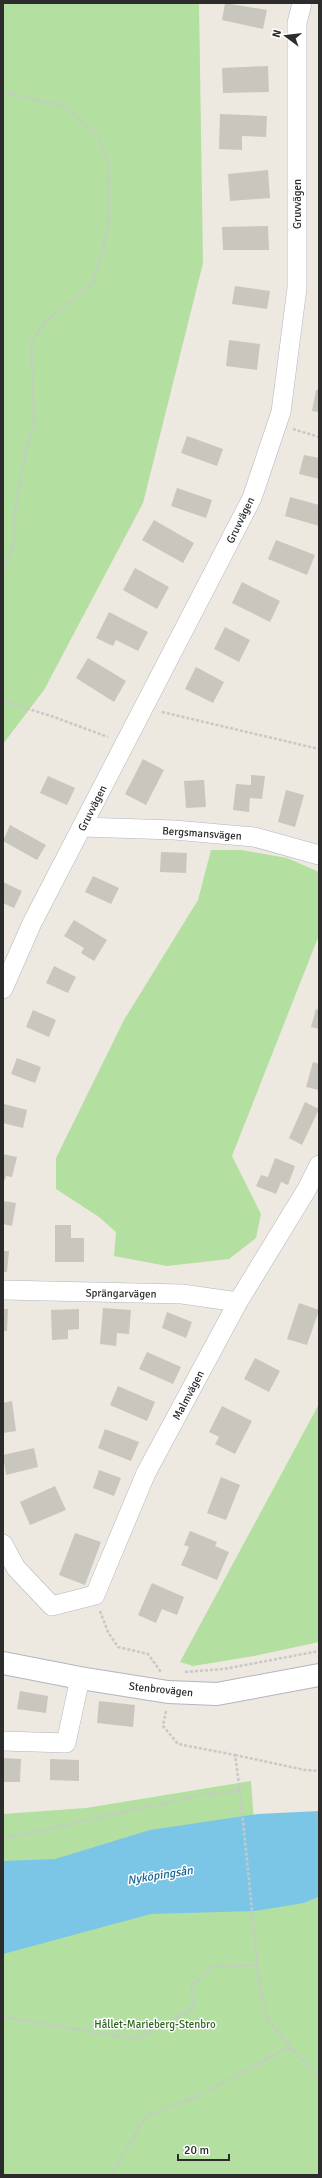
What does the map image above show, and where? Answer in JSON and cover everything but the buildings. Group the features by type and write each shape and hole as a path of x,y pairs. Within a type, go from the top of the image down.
{"street":[{"name":"Gruvvägen","path":"3,989 32,923 252,498 280,412 297,288 297,23 302,3"},
{"name":"Bergsmansvägen","path":"82,827 174,830 254,837 319,855"},
{"name":"Malmvägen","path":"95,1595 146,1473 238,1302 307,1190 319,1164"},
{"name":"Sprängarvägen","path":"3,1290 182,1294 238,1302"},
{"path":"3,1544 16,1568 52,1606 95,1595"},
{"name":"Stenbrovägen","path":"3,1663 80,1678 168,1692 217,1694 319,1675"},
{"path":"3,1741 66,1743 80,1678"}],"path":[{"path":"3,92 63,106 98,134 109,166 109,225 93,283 45,322 31,343 34,423 28,440 16,502 13,549 3,572"},
{"path":"276,424 319,436"},
{"path":"3,701 54,717 126,743"},
{"path":"144,708 319,749"},
{"path":"95,1595 108,1632 118,1647 148,1654 163,1674"},
{"path":"178,1672 224,1669 319,1650"},
{"path":"235,1755 305,1770 319,1771"},
{"path":"3,1839 205,1794 240,1791"},
{"path":"241,1797 256,1965 260,1990 268,2019 290,2047 319,2077"},
{"path":"3,2017 136,2038 194,2008 191,1988 210,1967 256,1965"},
{"path":"111,2175 146,2116 192,2099 290,2047"}],"green space":[{"path":"3,3 199,3 203,263 143,503 44,690 3,744"},
{"path":"211,850 241,850 287,858 319,872 319,935 232,1156 261,1214 256,1238 229,1259 167,1266 114,1256 116,1232 99,1217 56,1189 56,1158 124,1020 198,900"},
{"path":"319,1404 319,1642 254,1656 193,1666 180,1662"},
{"name":"Hållet-Marieberg-Stenbro","path":"251,1781 260,1905 304,1903 319,1897 319,2175 3,2175 3,1814 86,1808"}],"water":[{"name":"Nyköpingsån","path":"319,1811 319,1897 304,1903 255,1911 151,1914 3,1954 3,1861 55,1859 150,1830 258,1814"}]}
